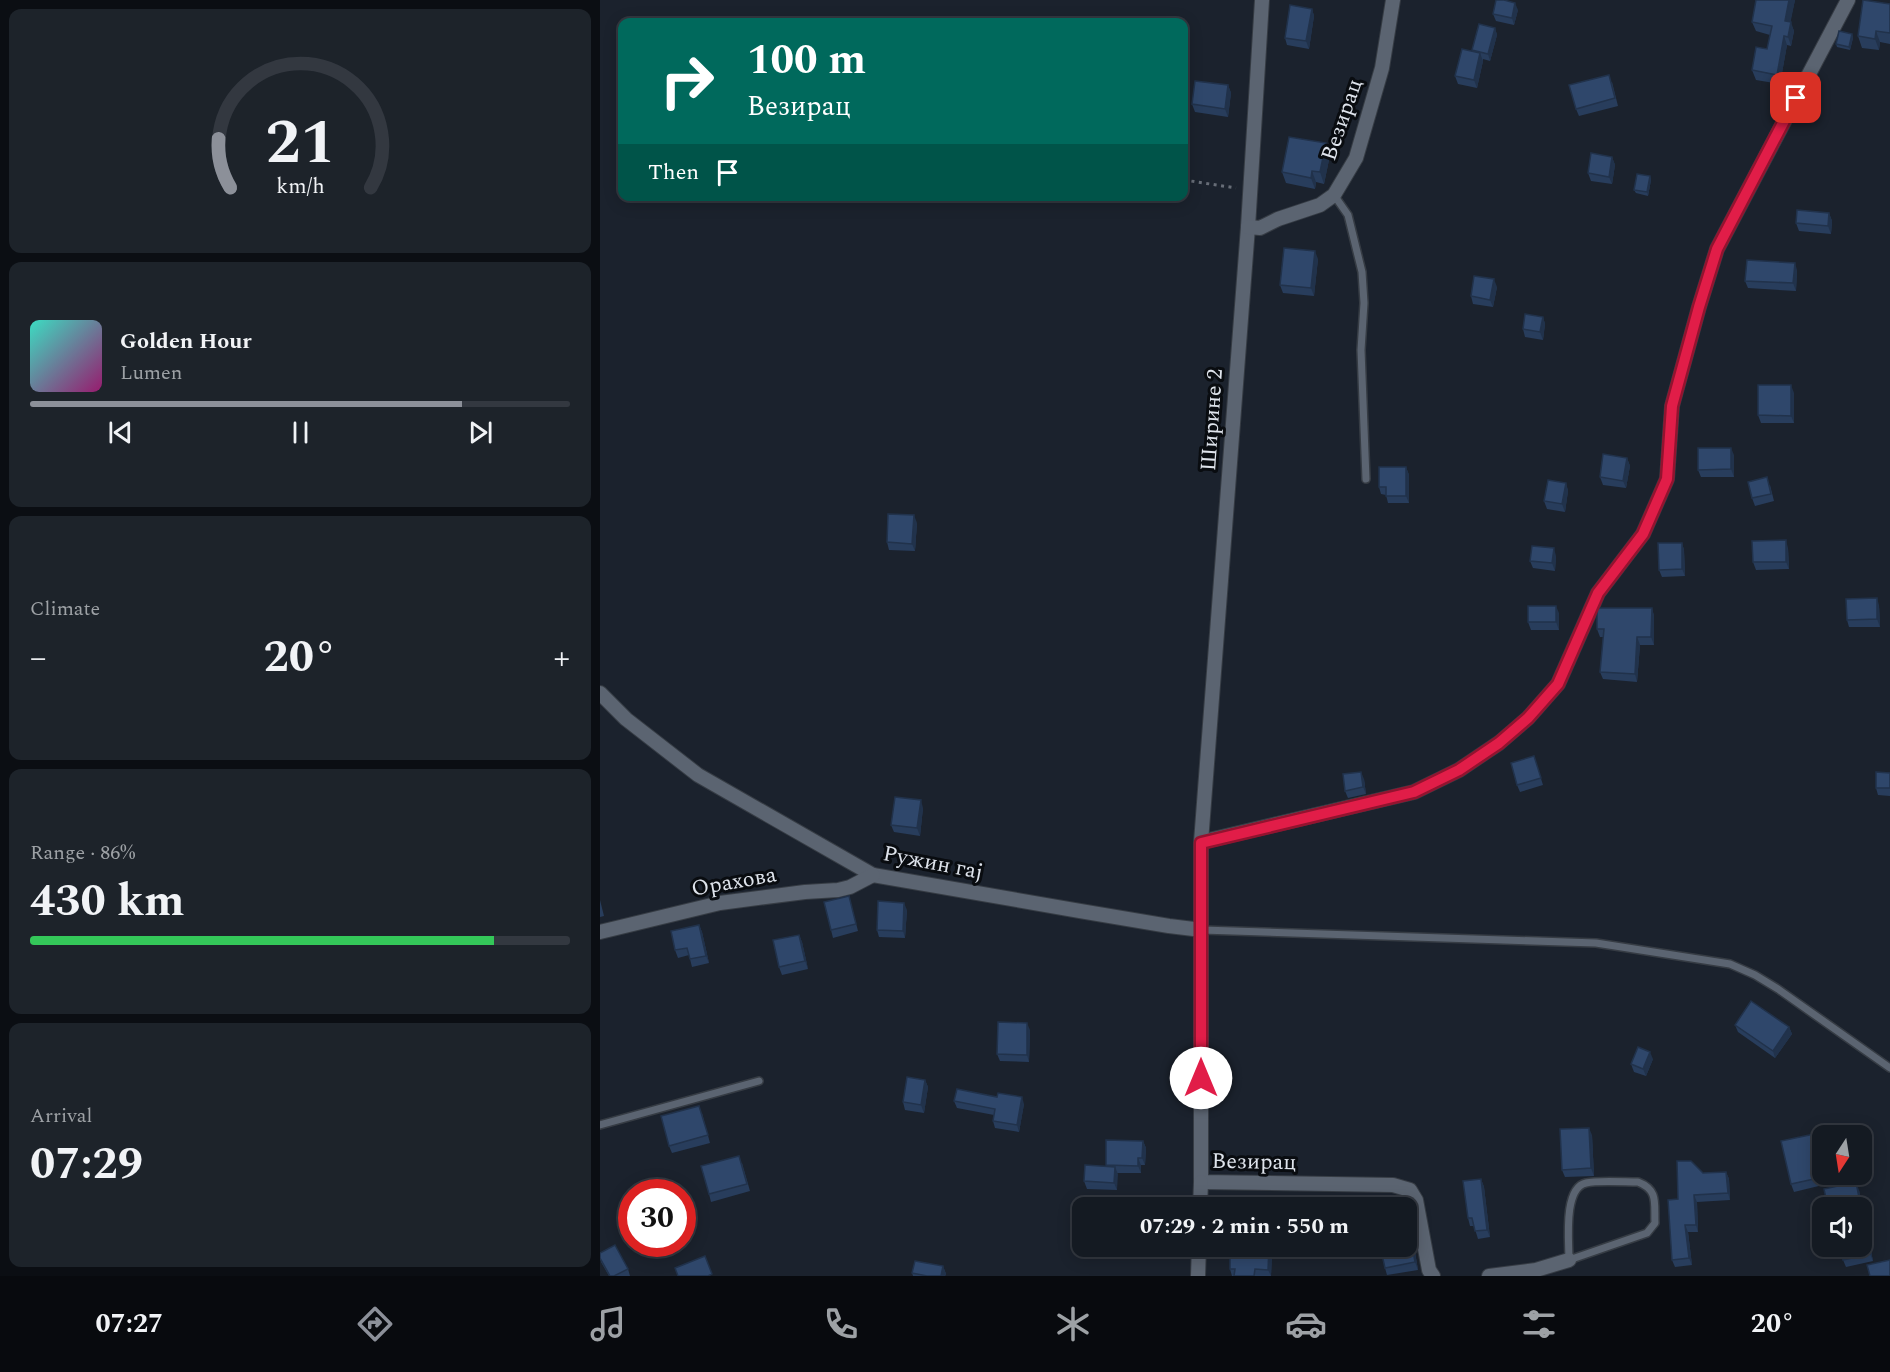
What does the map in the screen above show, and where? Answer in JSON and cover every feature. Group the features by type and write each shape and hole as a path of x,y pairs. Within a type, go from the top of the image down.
{"street":[{"name":"Ширине 2","path":"1201,843 1248,227 1262,0"},
{"name":"Везирац","path":"1248,227 1260,228 1278,219 1320,205 1334,195 1356,158 1382,68 1393,0"},
{"path":"1201,843 1414,792 1459,770 1499,743 1528,718 1558,684 1598,593 1643,534 1667,479 1672,406 1717,249 1848,0"},
{"name":"Ружин гај","path":"600,693 626,719 698,775 873,875 1202,930"},
{"name":"Везирац","path":"1201,843 1200,1182 1393,1185 1410,1190 1416,1200 1432,1276"},
{"name":"Орахова","path":"600,932 720,903 838,890 873,875"},
{"path":"1200,1182 1200,1197"},
{"path":"1198,1276 1199,1257"},
{"path":"1489,1276 1536,1270 1569,1260"}],"lane":[{"path":"1334,195 1348,215 1362,272 1364,303 1360,350 1366,479"},
{"path":"1202,930 1596,943 1730,964 1778,989 1890,1068"},
{"path":"600,1125 759,1081"},
{"path":"1638,1182 1648,1186 1654,1196 1655,1223 1647,1233 1569,1260 1570,1204 1574,1191 1585,1183 1638,1182"}],"path":[{"path":"1188,181 1250,190"}],"building":[{"path":"1496,0 1515,3 1512,18 1493,14"},
{"path":"1756,0 1789,0 1785,21 1791,22 1788,37 1784,36 1777,75 1752,70 1756,47 1767,49 1772,26 1752,22"},
{"path":"1863,0 1890,4 1890,33 1876,31 1875,39 1858,36"},
{"path":"1290,5 1312,9 1306,41 1285,38"},
{"path":"1479,24 1495,28 1488,54 1472,50"},
{"path":"1839,31 1852,34 1849,47 1836,44"},
{"path":"1462,49 1480,53 1474,80 1455,76"},
{"path":"1609,75 1615,98 1576,109 1569,85"},
{"path":"1195,81 1228,85 1225,109 1192,104"},
{"path":"1289,137 1326,143 1320,172 1312,171 1311,178 1282,172"},
{"path":"1591,153 1612,157 1609,177 1588,173"},
{"path":"1637,174 1650,176 1647,192 1634,190"},
{"path":"1797,210 1829,213 1828,226 1796,223"},
{"path":"1284,248 1315,251 1311,288 1280,285"},
{"path":"1747,260 1795,263 1793,283 1745,281"},
{"path":"1474,276 1494,279 1490,300 1471,296"},
{"path":"1525,314 1543,317 1540,332 1523,329"},
{"path":"1758,385 1791,385 1791,416 1758,415"},
{"path":"1698,448 1731,448 1731,469 1698,470"},
{"path":"1603,454 1627,458 1623,481 1600,477"},
{"path":"1379,467 1406,467 1406,496 1386,496 1386,487 1379,487"},
{"path":"1767,477 1771,494 1752,498 1748,482"},
{"path":"1548,480 1566,483 1562,504 1544,501"},
{"path":"888,514 914,515 912,544 887,542"},
{"path":"1786,540 1786,562 1753,562 1752,541"},
{"path":"1658,543 1682,543 1682,569 1659,570"},
{"path":"1532,546 1554,548 1552,563 1530,561"},
{"path":"1877,598 1877,619 1847,620 1846,599"},
{"path":"1528,606 1556,606 1556,622 1528,622"},
{"path":"1597,608 1652,608 1651,637 1637,637 1635,674 1600,672 1604,629 1597,629"},
{"path":"1534,756 1541,778 1517,785 1511,763"},
{"path":"1361,772 1363,787 1345,791 1343,774"},
{"path":"1876,772 1890,773 1890,788 1876,788"},
{"path":"895,797 921,800 917,828 891,825"},
{"path":"849,896 856,924 831,930 824,902"},
{"path":"878,901 904,903 903,931 877,930"},
{"path":"699,925 706,956 690,959 687,948 675,950 671,931"},
{"path":"799,935 805,961 779,967 773,940"},
{"path":"1751,1001 1789,1027 1773,1051 1735,1025"},
{"path":"998,1022 1027,1023 1027,1055 997,1054"},
{"path":"1638,1047 1650,1052 1643,1069 1631,1064"},
{"path":"907,1077 925,1080 921,1105 903,1102"},
{"path":"957,1089 997,1097 998,1093 1022,1097 1017,1125 993,1121 995,1109 954,1101"},
{"path":"699,1106 708,1135 669,1146 661,1116"},
{"path":"1589,1128 1591,1168 1562,1170 1560,1129"},
{"path":"1812,1134 1812,1179 1791,1184 1781,1141"},
{"path":"1106,1140 1143,1141 1142,1158 1138,1158 1138,1166 1106,1165"},
{"path":"739,1156 747,1184 709,1194 701,1166"},
{"path":"1677,1161 1691,1161 1703,1173 1726,1172 1728,1193 1694,1195 1696,1225 1685,1225 1689,1258 1672,1260 1668,1200 1678,1199"},
{"path":"1085,1165 1115,1167 1114,1183 1084,1181"},
{"path":"1481,1179 1487,1230 1475,1231 1472,1218 1468,1218 1463,1181"},
{"path":"1857,1185 1859,1197 1826,1197 1824,1189"},
{"path":"615,1245 618,1257 622,1257 628,1269 610,1276 600,1258 600,1253"},
{"path":"705,1256 712,1274 678,1276 675,1268"},
{"path":"1230,1257 1269,1257 1268,1270 1255,1269 1254,1276 1234,1276 1235,1269 1230,1269"},
{"path":"1382,1257 1414,1257 1415,1262 1385,1268"},
{"path":"1890,1260 1890,1276 1870,1276 1867,1265"},
{"path":"915,1261 943,1266 941,1276 912,1273"}],"route":[{"path":"1201,1078 1201,843 1414,792 1459,770 1499,743 1528,718 1558,684 1598,593 1643,534 1667,479 1672,406 1717,249 1796,98"}]}
